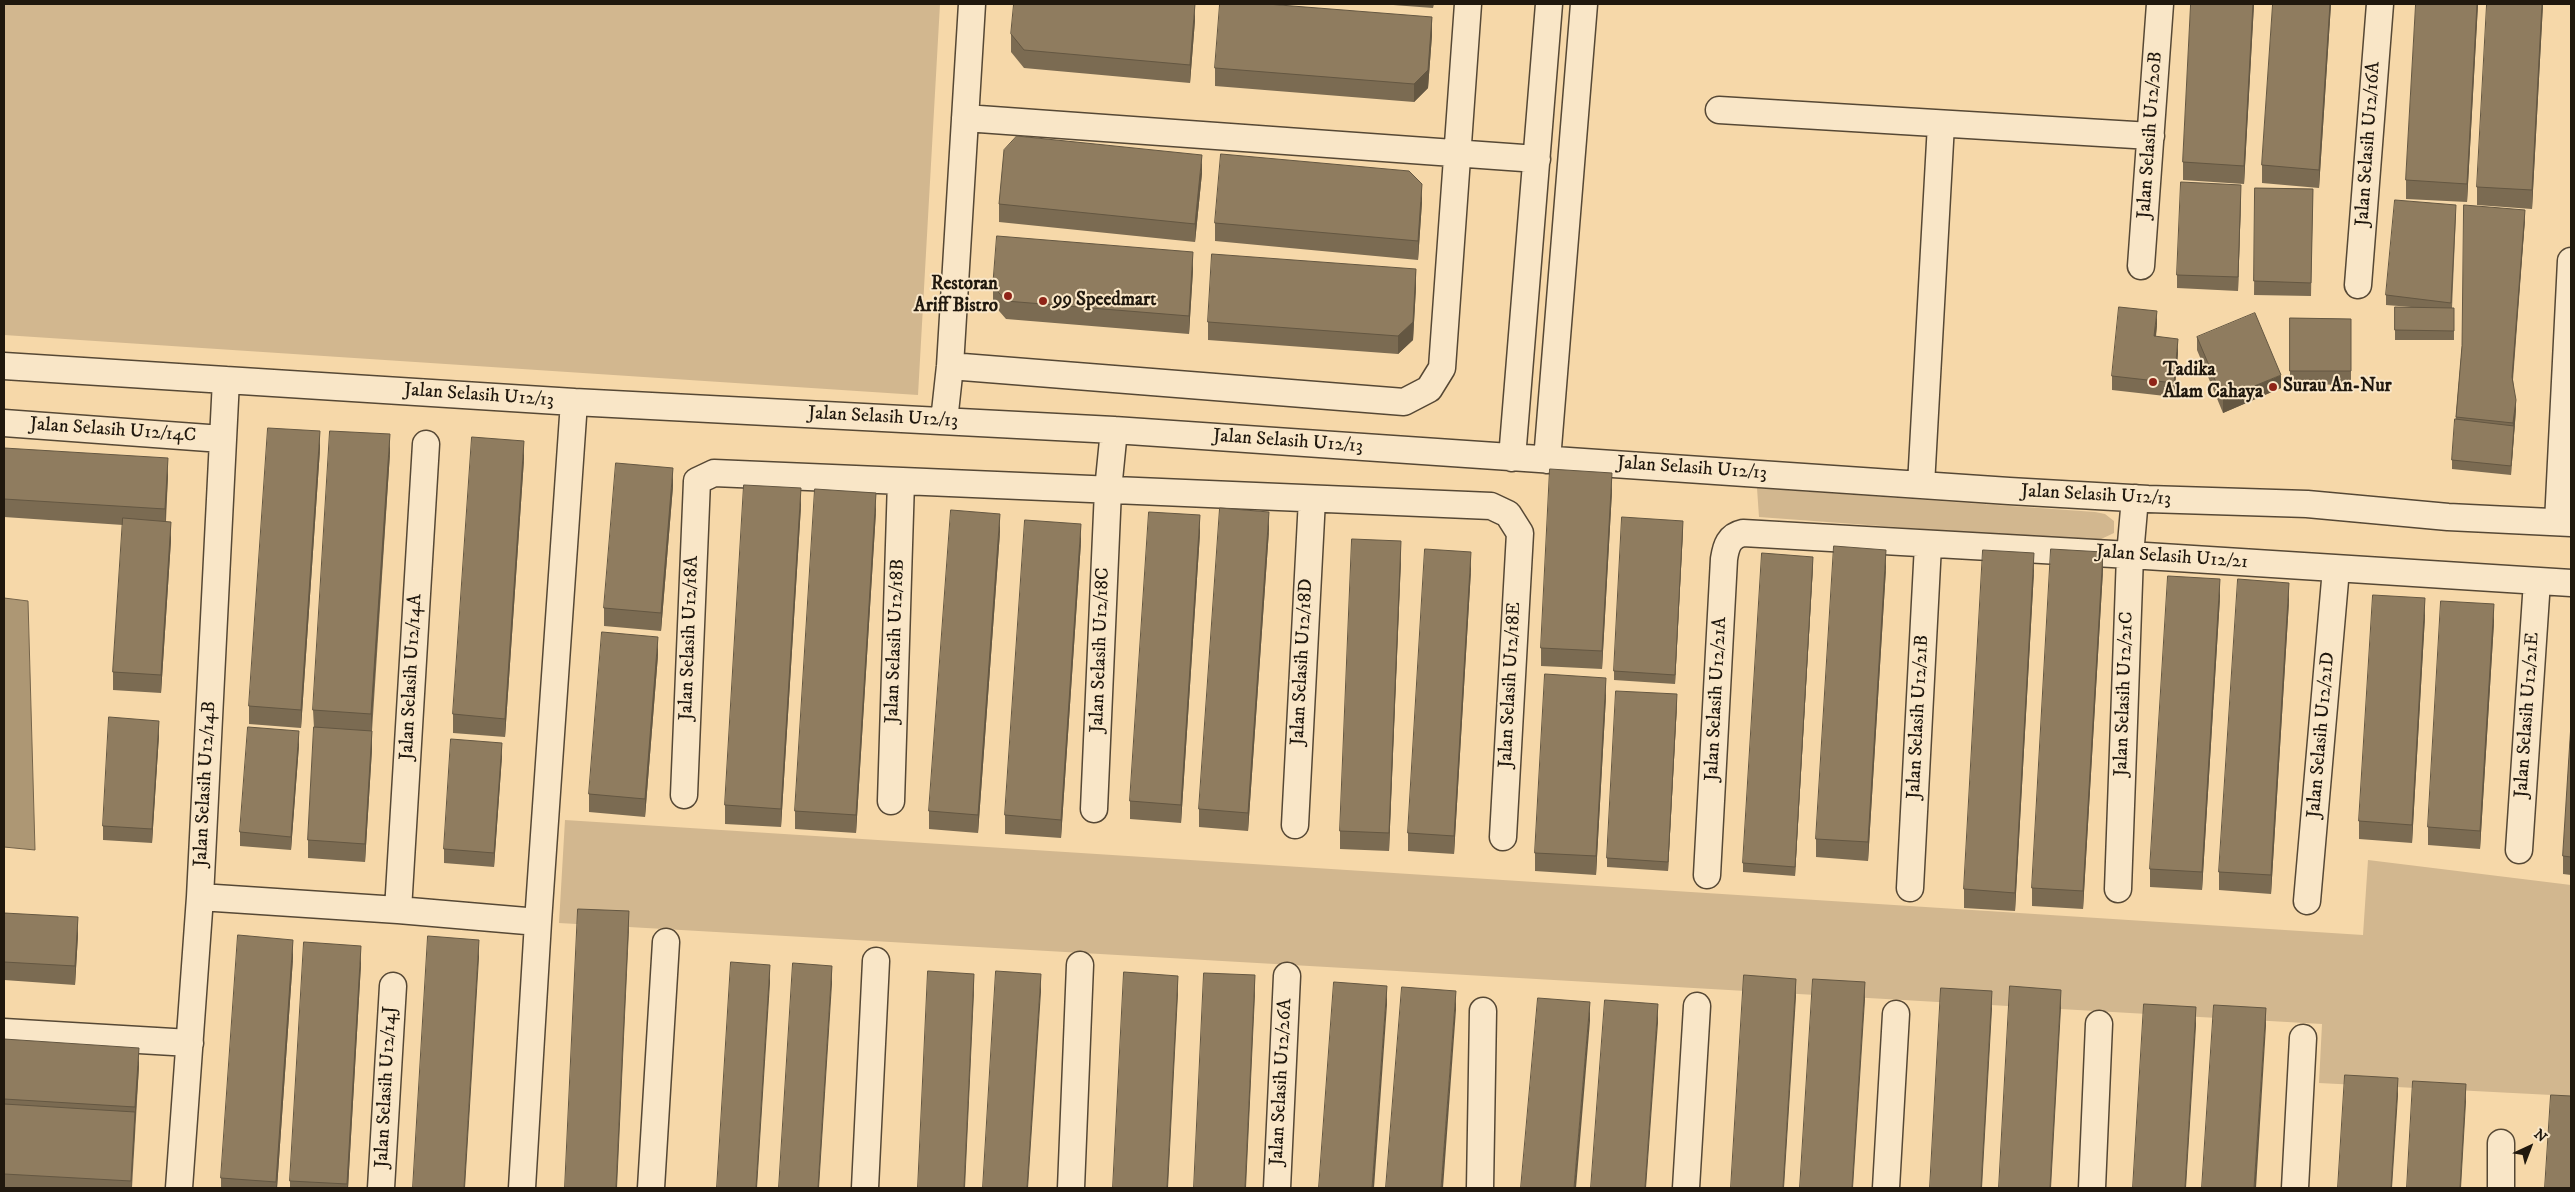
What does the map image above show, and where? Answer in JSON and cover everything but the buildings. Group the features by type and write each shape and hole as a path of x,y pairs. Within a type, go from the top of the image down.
{"street":[{"path":"944,421 950,366 972,4"},
{"path":"950,366 1404,402 1430,390 1442,368 1468,4"},
{"path":"1512,458 1549,4"},
{"path":"1547,460 1584,4"},
{"name":"Jalan Selasih U12/20B","path":"2141,266 2160,4"},
{"name":"Jalan Selasih U12/16A","path":"2358,285 2380,4"},
{"path":"1719,110 2151,136"},
{"path":"965,118 1536,159"},
{"path":"1921,485 1941,124"},
{"path":"2564,522 2571,261"},
{"name":"Jalan Selasih U12/13","path":"4,366 574,402 1114,430 1921,485 2135,498 2307,504 2448,517 2564,522"},
{"name":"Jalan Selasih U12/14B","path":"179,1188 200,897 226,380"},
{"path":"522,1188 538,922 574,402"},
{"name":"Jalan Selasih U12/14C","path":"4,423 222,439"},
{"name":"Jalan Selasih U12/18C","path":"1094,809 1108,490 1114,430"},
{"name":"Jalan Selasih U12/14A","path":"398,910 426,444"},
{"name":"Jalan Selasih U12/18A","path":"684,795 697,481 714,473 901,481"},
{"path":"901,481 1312,499"},
{"name":"Jalan Selasih U12/18B","path":"891,801 901,481"},
{"name":"Jalan Selasih U12/21C","path":"2118,889 2130,555 2135,498"},
{"name":"Jalan Selasih U12/18E","path":"1312,499 1491,506 1508,514 1520,533 1503,837"},
{"name":"Jalan Selasih U12/18D","path":"1295,825 1312,499"},
{"name":"Jalan Selasih U12/21","path":"1743,533 2571,583"},
{"name":"Jalan Selasih U12/21A","path":"1707,875 1724,558 1729,542 1734,535 1743,533"},
{"name":"Jalan Selasih U12/21B","path":"1910,888 1928,545"},
{"name":"Jalan Selasih U12/21D","path":"2307,902 2336,569"},
{"name":"Jalan Selasih U12/21E","path":"2519,850 2537,581"},
{"path":"200,897 398,910 538,922"},
{"path":"651,1188 666,942"},
{"path":"865,1188 876,961"},
{"path":"1071,1188 1080,965"},
{"name":"Jalan Selasih U12/26A","path":"1277,1188 1287,976"},
{"name":"Jalan Selasih U12/14J","path":"382,1188 394,986"},
{"path":"1686,1188 1697,1006"},
{"path":"1480,1188 1483,1012"},
{"path":"1886,1188 1896,1014"},
{"path":"2092,1188 2099,1024"},
{"path":"4,1032 190,1043"},
{"path":"2295,1188 2303,1038"},
{"path":"2501,1143 2501,1188"}],"shaded area":[{"path":"4,4 940,4 918,395 4,335"},
{"path":"1757,488 2095,512 2105,514 2114,521 2114,533 2099,540 2086,541 1759,517"},
{"path":"4,598 28,601 35,850 4,847"},
{"path":"565,820 2363,935 2368,860 2571,885 2571,1096 2319,1083 2322,1024 559,923"}],"place":[{"name":"Restoran Ariff Bistro","path":"1008,296"},
{"name":"99 Speedmart","path":"1043,301"},
{"name":"Tadika Alam Cahaya","path":"2153,382"},
{"name":"Surau An-Nur","path":"2273,387"}]}
